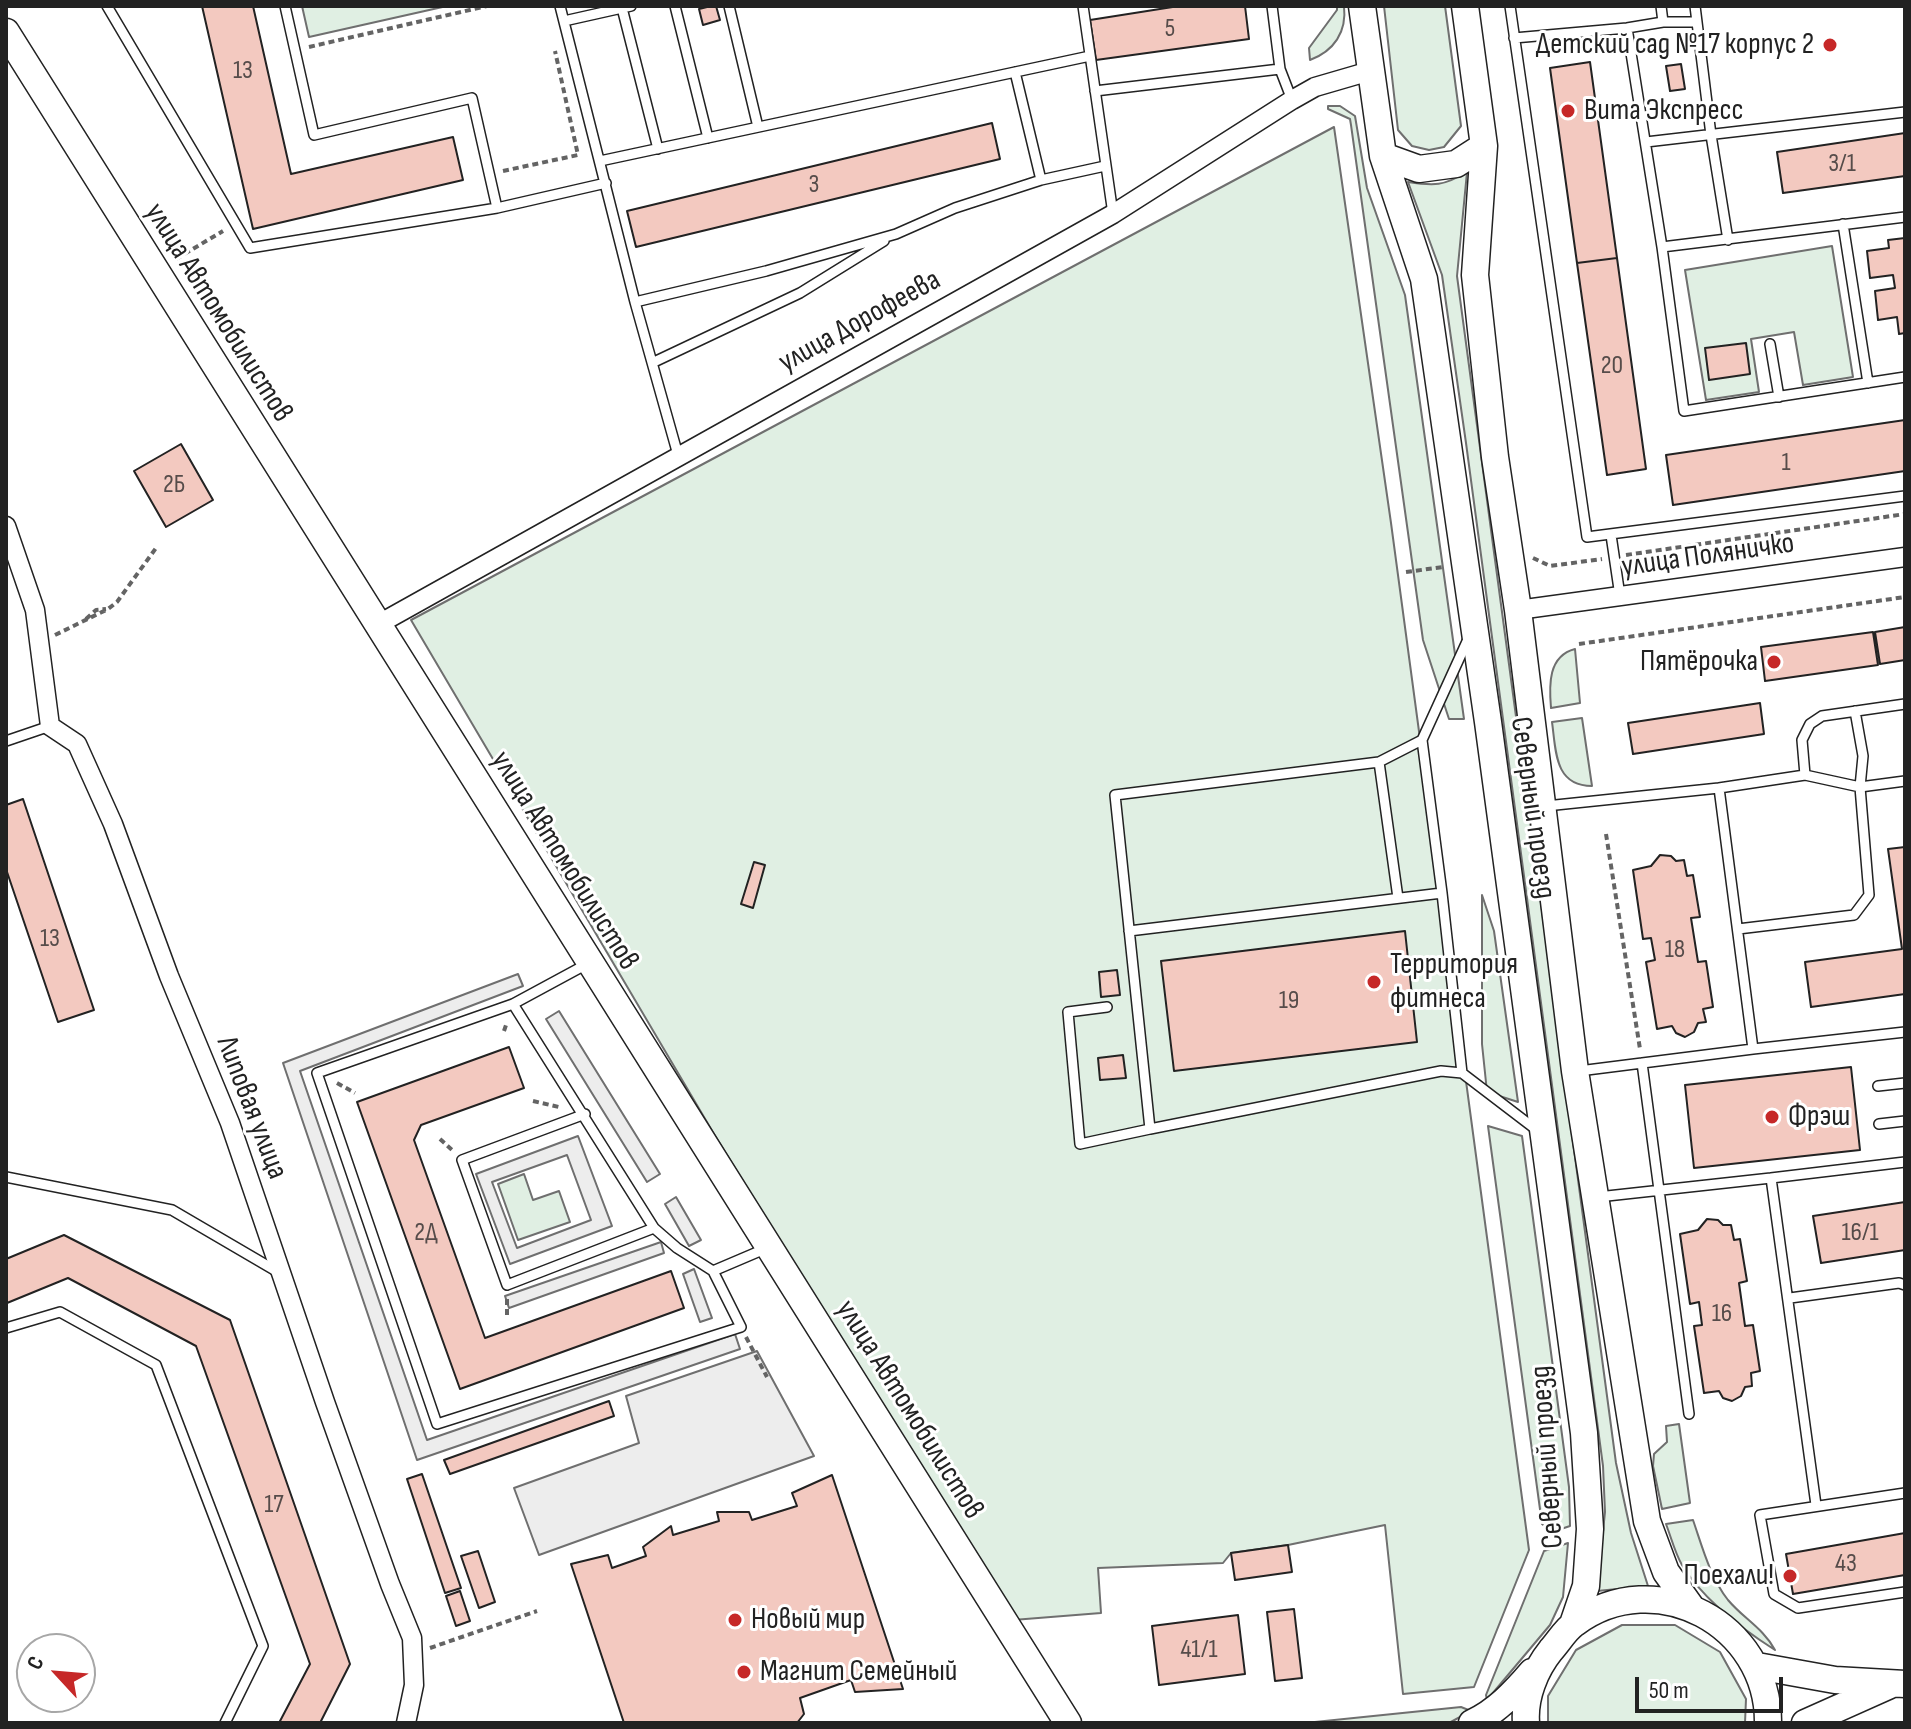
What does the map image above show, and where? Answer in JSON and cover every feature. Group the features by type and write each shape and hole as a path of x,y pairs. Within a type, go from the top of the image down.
{"main road":[{"name":"Северный проезд","path":"1362,6 1383,156 1424,279 1584,1433 1590,1529 1586,1586 1573,1624"},
{"name":"Северный проезд","path":"1465,6 1484,146 1475,275 1495,457 1518,610 1575,1071 1647,1521 1666,1572 1691,1607"},
{"name":"улица Автомобилистов","path":"6,32 1068,1723"},
{"path":"1383,156 1419,169 1456,164 1484,146"},
{"path":"1472,1723 1513,1694 1573,1624 1600,1608 1630,1600 1662,1600 1691,1607 1730,1631 1757,1666 1768,1703 1768,1723"},
{"path":"1757,1666 1835,1680 1898,1684"},
{"path":"1526,1723 1525,1710 1537,1667"},
{"path":"1805,1723 1898,1684"}],"street":[{"name":"улица Дорофеева","path":"377,625 1113,214 1315,87 1370,71"},
{"path":"6,526 35,610 50,726"},
{"name":"улица Поляничко","path":"1518,610 1905,557"},
{"name":"Липовая улица","path":"50,726 77,744 113,824 169,976 230,1123 390,1584 412,1638 414,1685 406,1723"}],"lane":[{"path":"107,6 250,248 497,208 606,183"},
{"path":"285,6 314,135 472,98 497,208"},
{"path":"560,6 635,302 678,455"},
{"path":"675,6 708,138"},
{"path":"729,6 758,127"},
{"path":"1083,6 1113,214"},
{"path":"1272,6 1280,69 1292,100"},
{"path":"1510,6 1587,537 1905,496"},
{"path":"1661,6 1663,22"},
{"path":"1695,6 1728,240"},
{"path":"564,21 627,7 658,149"},
{"path":"1514,38 1663,22 1696,22"},
{"path":"1627,28 1684,411 1905,377"},
{"path":"600,161 1090,56"},
{"path":"1095,91 1280,69"},
{"path":"1015,72 1041,180"},
{"path":"1646,142 1905,112"},
{"path":"654,362 800,293 896,234 955,208 1041,180 1105,166"},
{"path":"1662,247 1905,217"},
{"path":"1843,224 1868,383"},
{"path":"635,302 766,271 896,234"},
{"path":"1770,344 1779,397"},
{"path":"1611,535 1620,596"},
{"path":"1462,1073 1422,740 1474,626"},
{"path":"1805,775 1802,740 1810,724 1822,716 1905,704"},
{"path":"1738,929 1854,915 1869,895 1860,787 1863,756 1855,711"},
{"path":"6,741 50,726"},
{"path":"1150,1129 1115,795 1379,762 1422,740"},
{"path":"1379,762 1398,898"},
{"path":"1542,806 1719,788 1805,775 1860,787 1905,781"},
{"path":"1719,788 1753,1049"},
{"path":"1129,931 1442,893"},
{"path":"513,1004 654,1228 677,1248 713,1271 741,1327 437,1424 317,1073 513,1004 590,962"},
{"path":"1107,1007 1068,1012 1080,1144 1441,1071 1462,1073 1544,1135"},
{"path":"1575,1071 1905,1032"},
{"path":"1642,1063 1689,1414"},
{"path":"1878,1086 1905,1083"},
{"path":"585,1114 462,1160 507,1285 654,1228"},
{"path":"1879,1124 1905,1121"},
{"path":"1595,1198 1905,1162"},
{"path":"6,1177 172,1210 281,1274"},
{"path":"1771,1178 1790,1298 1816,1505"},
{"path":"713,1271 770,1247"},
{"path":"1790,1298 1899,1283 1905,1285"},
{"path":"6,1328 60,1312 156,1365 263,1646 225,1723"},
{"path":"1905,1493 1760,1515 1774,1594 1798,1608 1905,1592"}],"path":[{"path":"295,50 487,6"},
{"path":"490,174 578,155 555,51"},
{"path":"155,271 236,224"},
{"path":"1529,554 1538,562 1550,566 1905,514"},
{"path":"39,642 117,602 156,548"},
{"path":"1406,572 1452,566"},
{"path":"1579,644 1905,597"},
{"path":"84,621 96,610 108,609"},
{"path":"1606,834 1642,1063"},
{"path":"741,1327 767,1377"},
{"path":"426,1649 537,1611"}],"green space":[{"path":"302,6 447,6 309,37"},
{"path":"1337,6 1344,6 1341,32 1332,46 1310,60 1309,48"},
{"path":"1384,6 1445,6 1461,126 1444,147 1429,150 1412,146 1398,130"},
{"path":"1328,106 1340,106 1355,116 1367,188 1405,295 1464,719 1449,719 1423,640 1350,119 1328,109"},
{"path":"1334,127 1391,523 1529,1550 1474,1687 1403,1694 1385,1525 1231,1553 1223,1563 1098,1568 1101,1613 1013,1620 714,1134 411,620"},
{"path":"1467,172 1457,276 1616,1463 1631,1533 1648,1586 1597,1591 1605,1512 1603,1466 1466,443 1442,275 1408,182 1439,184"},
{"path":"1832,246 1853,377 1803,385 1794,332 1751,339 1759,392 1706,400 1685,270"},
{"path":"1575,649 1580,703 1551,708 1552,672 1560,658"},
{"path":"1582,718 1592,786 1570,780 1556,755 1552,722"},
{"path":"1482,895 1494,931 1518,1102 1487,1092 1482,1044"},
{"path":"1488,1126 1522,1136 1569,1487 1570,1526 1552,1532 1542,1524"},
{"path":"524,1174 533,1200 559,1191 570,1222 518,1240 498,1184"},
{"path":"1679,1424 1690,1503 1662,1509 1653,1466 1654,1454 1667,1442 1666,1426"},
{"path":"1693,1520 1707,1561 1722,1591 1775,1650 1724,1612 1701,1590 1682,1565 1666,1524"},
{"path":"1568,1543 1563,1597 1550,1625 1487,1700 1486,1695 1544,1551"},
{"path":"1622,1625 1675,1625 1720,1652 1746,1699 1745,1723 1548,1723 1548,1696 1576,1650"},
{"path":"1461,1707 1471,1711 1449,1723 1305,1723"}],"shaded area":[{"path":"518,974 523,986 300,1071 427,1440 735,1334 740,1349 417,1460 283,1063"},
{"path":"559,1011 660,1174 647,1182 546,1019"},
{"path":"578,1136 612,1226 510,1264 476,1174","holes":["567,1155 591,1220 517,1248 492,1182"]},
{"path":"676,1197 701,1240 689,1246 665,1204"},
{"path":"661,1242 664,1253 509,1308 505,1296"},
{"path":"694,1269 712,1318 700,1322 683,1274"},
{"path":"757,1351 814,1456 539,1555 514,1488 639,1443 626,1396"}],"building":[{"path":"202,6 253,6 291,174 453,137 463,180 253,229"},
{"path":"716,6 720,20 703,25 699,9"},
{"path":"1179,6 1245,6 1249,39 1096,60 1090,20"},
{"path":"1590,62 1617,258 1577,263 1550,68"},
{"path":"1681,64 1685,89 1670,91 1666,66"},
{"path":"992,123 1000,159 636,247 627,211"},
{"path":"1905,133 1905,176 1783,193 1777,152"},
{"path":"1905,238 1905,333 1899,334 1897,317 1878,320 1875,291 1895,288 1893,275 1870,278 1867,251 1889,248 1888,240"},
{"path":"1617,258 1646,469 1607,475 1577,263"},
{"path":"1746,343 1750,374 1709,380 1705,348"},
{"path":"1905,420 1905,471 1673,505 1666,455"},
{"path":"181,444 213,500 166,527 134,471"},
{"path":"1905,627 1905,660 1880,664 1875,632"},
{"path":"1873,632 1878,665 1765,681 1761,647"},
{"path":"1760,703 1764,734 1633,754 1628,723"},
{"path":"23,799 94,1010 58,1022 6,869 6,805"},
{"path":"1905,847 1905,994 1811,1007 1805,962 1902,949 1888,849"},
{"path":"1660,855 1671,856 1676,861 1684,860 1687,876 1693,875 1700,917 1691,918 1698,962 1706,961 1713,1007 1703,1009 1706,1022 1698,1023 1694,1032 1685,1037 1676,1033 1672,1026 1657,1029 1646,962 1655,960 1651,938 1643,939 1633,870 1651,866"},
{"path":"754,862 765,865 753,908 741,904"},
{"path":"1405,931 1417,1042 1174,1071 1161,961"},
{"path":"1117,970 1120,995 1101,997 1099,972"},
{"path":"509,1047 524,1088 421,1125 414,1140 485,1338 671,1271 684,1308 460,1389 357,1102"},
{"path":"1123,1055 1126,1078 1100,1080 1098,1058"},
{"name":"Фрэш","path":"1851,1067 1860,1150 1694,1168 1685,1085"},
{"path":"1905,1202 1905,1250 1821,1263 1813,1216"},
{"path":"1707,1219 1731,1225 1734,1240 1740,1239 1747,1281 1739,1283 1745,1326 1753,1325 1760,1371 1751,1373 1752,1386 1745,1387 1741,1396 1732,1401 1723,1398 1719,1391 1704,1393 1694,1326 1702,1325 1699,1302 1690,1304 1680,1234 1698,1230"},
{"path":"64,1235 230,1320 350,1664 320,1723 279,1723 310,1664 196,1346 68,1278 7,1303 6,1259"},
{"path":"609,1401 614,1416 450,1474 444,1460"},
{"path":"422,1474 461,1588 445,1593 407,1479"},
{"name":"Новый мир","path":"832,1475 903,1689 855,1692 851,1680 800,1698 804,1714 797,1723 624,1723 571,1564 608,1555 612,1568 646,1556 643,1547 671,1526 673,1535 719,1521 717,1512 749,1512 752,1520 797,1506 792,1493"},
{"path":"1905,1533 1905,1575 1793,1594 1786,1554"},
{"path":"1288,1545 1292,1572 1235,1580 1231,1553"},
{"path":"478,1551 495,1602 479,1608 461,1556"},
{"path":"460,1591 470,1621 456,1626 446,1596"},
{"path":"1294,1609 1302,1678 1275,1681 1267,1612"},
{"path":"1238,1615 1245,1674 1159,1685 1152,1626"}],"place":[{"name":"Детский сад №17 корпус 2","path":"1830,45"},
{"name":"Вита Экспресс","path":"1568,111"},
{"name":"Пятёрочка","path":"1774,662"},
{"name":"Территория фитнеса","path":"1374,982"},
{"name":"Фрэш","path":"1772,1117"},
{"name":"Поехали!","path":"1790,1576"},
{"name":"Новый мир","path":"735,1620"},
{"name":"Магнит Семейный","path":"744,1672"}]}
